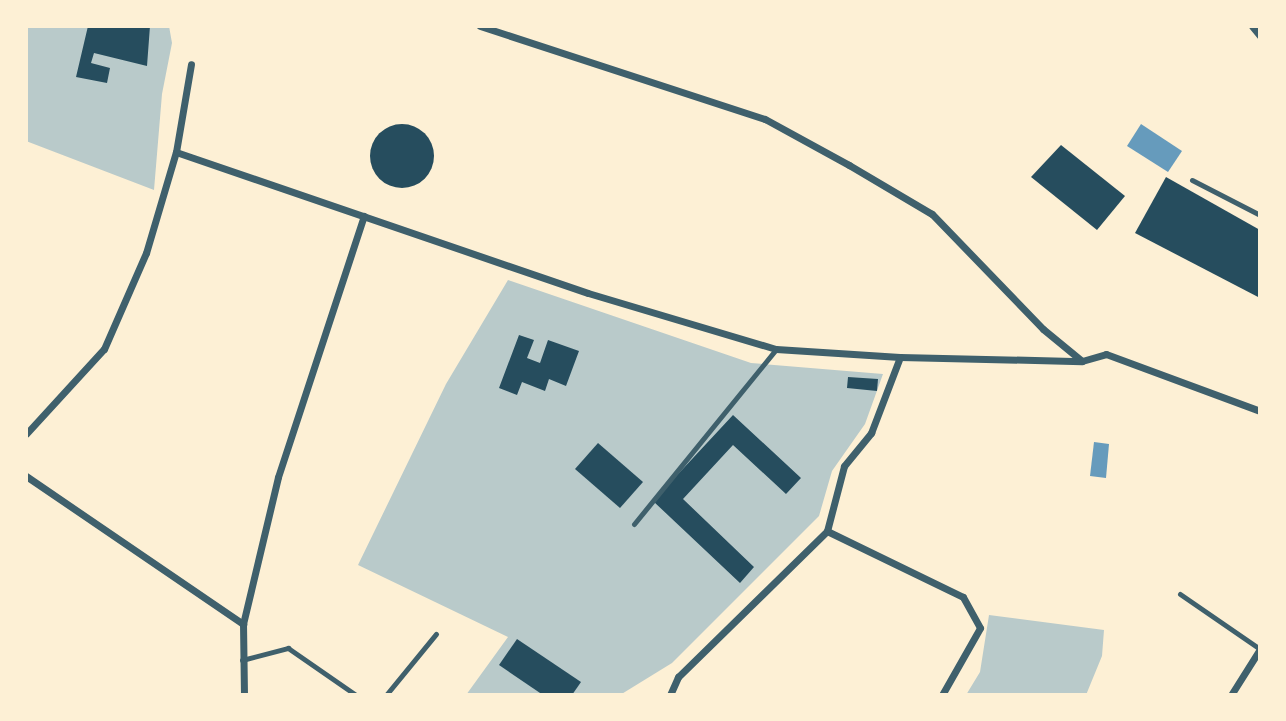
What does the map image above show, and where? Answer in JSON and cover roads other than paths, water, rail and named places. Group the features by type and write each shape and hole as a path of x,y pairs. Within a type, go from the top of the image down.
{"street":[{"path":"480,26 765,119 849,165 932,214 1043,329 1083,361"},
{"path":"1252,26 1260,36"},
{"path":"26,434 104,349 145,253 176,152 191,64"},
{"path":"176,152 588,293 776,349 900,357 1083,361 1105,354 1260,411"},
{"path":"244,695 243,624 278,477 364,216"},
{"path":"670,695 678,677 827,531 844,466 871,433 900,357"},
{"path":"26,476 243,624"},
{"path":"827,531 963,597 980,628 942,695"},
{"path":"1231,695 1260,649"}],"lane":[{"path":"1192,180 1260,215"},
{"path":"634,524 776,349"},
{"path":"1180,594 1260,649"},
{"path":"386,695 436,634"},
{"path":"242,660 288,648 356,695"}],"water":[{"path":"1141,124 1182,151 1168,172 1127,146"},
{"path":"1094,442 1109,444 1106,478 1090,476"}]}
